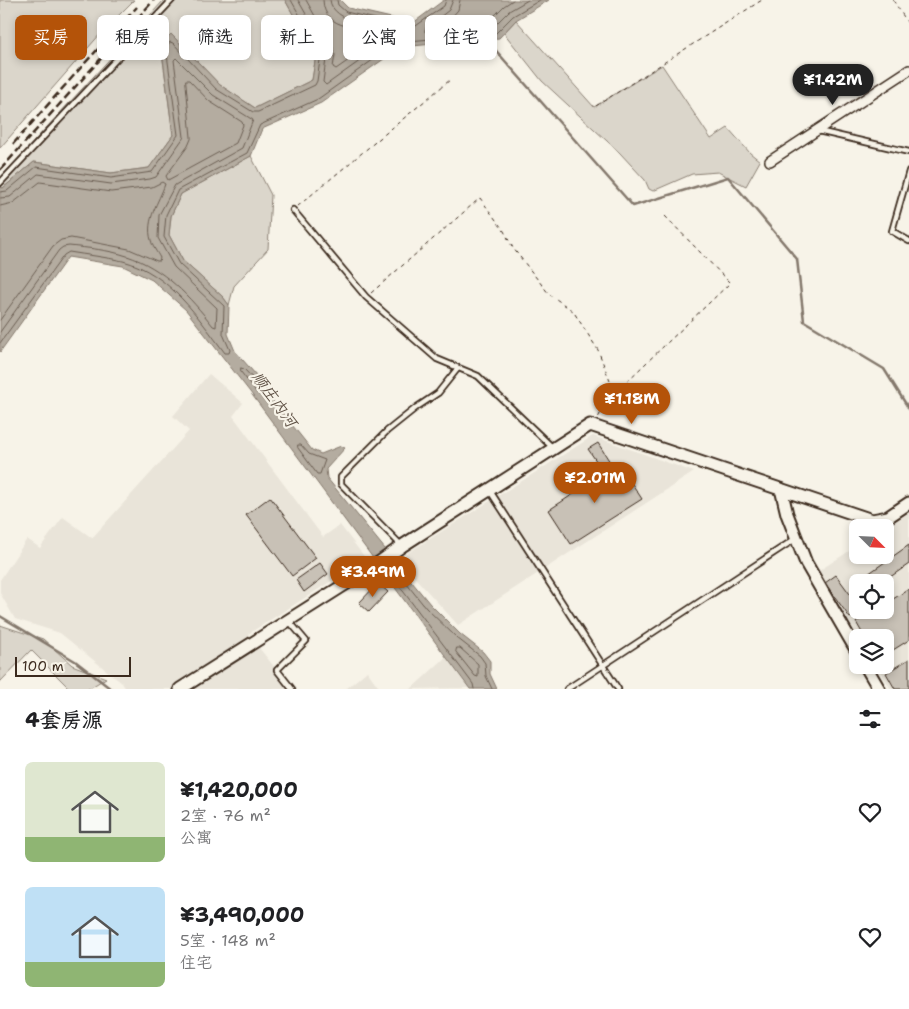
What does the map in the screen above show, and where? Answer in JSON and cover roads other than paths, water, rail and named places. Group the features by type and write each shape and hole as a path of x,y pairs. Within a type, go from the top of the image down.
{"street":[{"path":"770,161 909,70"},
{"path":"180,689 374,566 590,425 872,520 888,517 909,503"},
{"path":"781,490 787,514 806,563 849,637"},
{"path":"870,674 878,689"}],"lane":[{"path":"0,183 172,0"},
{"path":"816,131 909,152"},
{"path":"909,171 892,231 909,241"},
{"path":"293,210 366,297 437,360 478,376 554,448"},
{"path":"398,549 341,484 341,477 387,431 417,407 438,394 458,368"},
{"path":"489,490 618,689"},
{"path":"567,689 796,538"},
{"path":"288,620 306,641 277,670 292,689"}],"water":[{"path":"285,0 340,0 348,8 378,15 343,15 343,60 382,60 321,103 262,129 251,156 181,194 171,216 169,235 183,261 223,297 229,305 228,334 235,351 263,383 269,396 312,450 321,454 341,446 345,448 326,469 327,478 430,604 460,634 483,652 490,661 490,674 497,689 470,689 250,392 186,310 152,280 123,266 68,257 0,352 0,187 3,188 34,162 111,173 149,168 173,135 163,60 169,60 169,36 171,34 179,42 179,60 196,60 220,85 255,108 312,80 315,60 333,60 333,15 293,15"},
{"path":"444,0 549,0 516,20 499,38 497,38 497,15 425,15 425,45 415,46 415,22"}],"waterway":[{"path":"497,52 633,206 728,177 797,259 804,321 884,369 909,409"},
{"path":"0,616 75,661 111,689"}],"railway":[{"path":"0,170 154,0"},
{"path":"13,144 137,7"}],"water label":[{"name":"顺庄内河","path":"275,399"}]}
